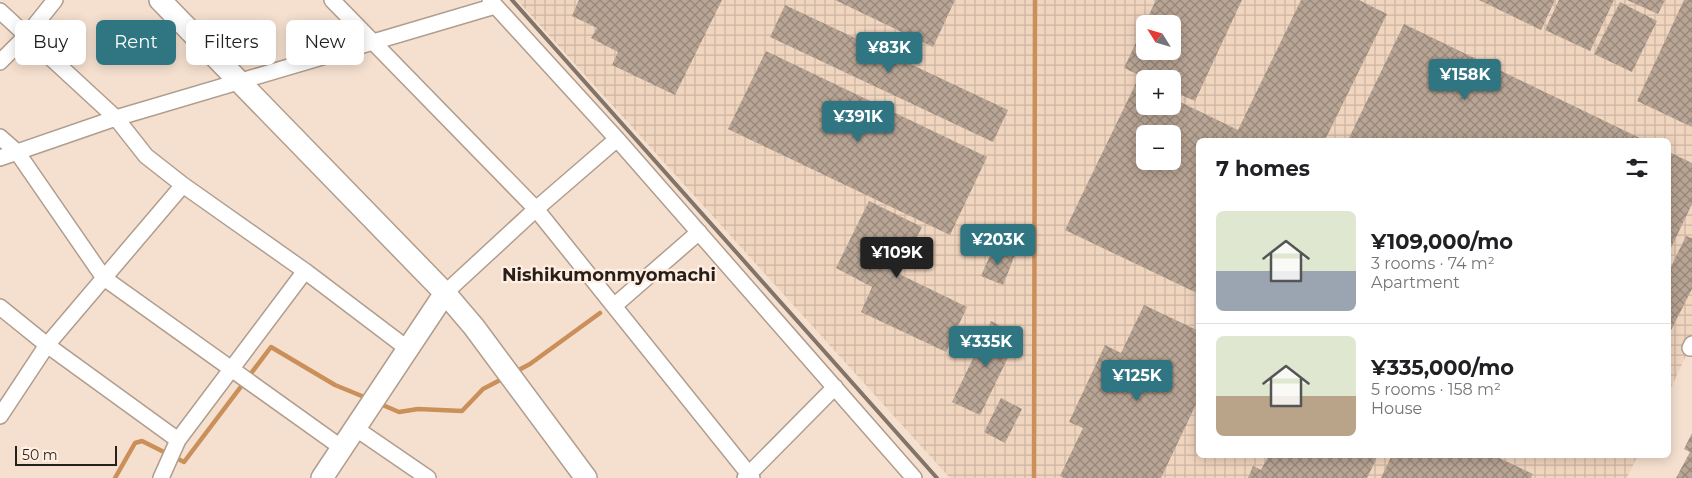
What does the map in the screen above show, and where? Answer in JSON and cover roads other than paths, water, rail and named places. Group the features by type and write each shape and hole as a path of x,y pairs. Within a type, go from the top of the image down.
{"street":[{"path":"39,20 56,0"},
{"path":"160,0 445,293 474,327 586,478"},
{"path":"332,0 536,209 748,477 834,387"},
{"path":"0,158 116,118 240,82 493,3 617,139 914,478"},
{"path":"0,11 15,24"},
{"path":"0,62 15,47"},
{"path":"59,65 116,118 146,156 183,185 305,271 408,348"},
{"path":"0,137 17,152 104,278 342,448"},
{"path":"322,478 445,293 536,209 617,139"},
{"path":"0,416 47,345 183,185"},
{"path":"614,306 699,232"},
{"path":"161,478 178,440 233,370 305,271"},
{"path":"0,307 47,345 178,440"},
{"path":"1692,344 1690,348 1692,348"},
{"path":"355,428 428,478"}],"waterway":[{"path":"1034,478 1035,0"},
{"path":"515,372 530,364 600,313"},
{"path":"115,478 135,443 142,441 184,462 271,347 335,385 369,399"},
{"path":"378,403 399,412 418,409 462,411 483,389 504,378"}],"railway":[{"path":"512,0 937,478"}],"district":[{"name":"Nishikumonmyomachi","path":"609,275"}]}
